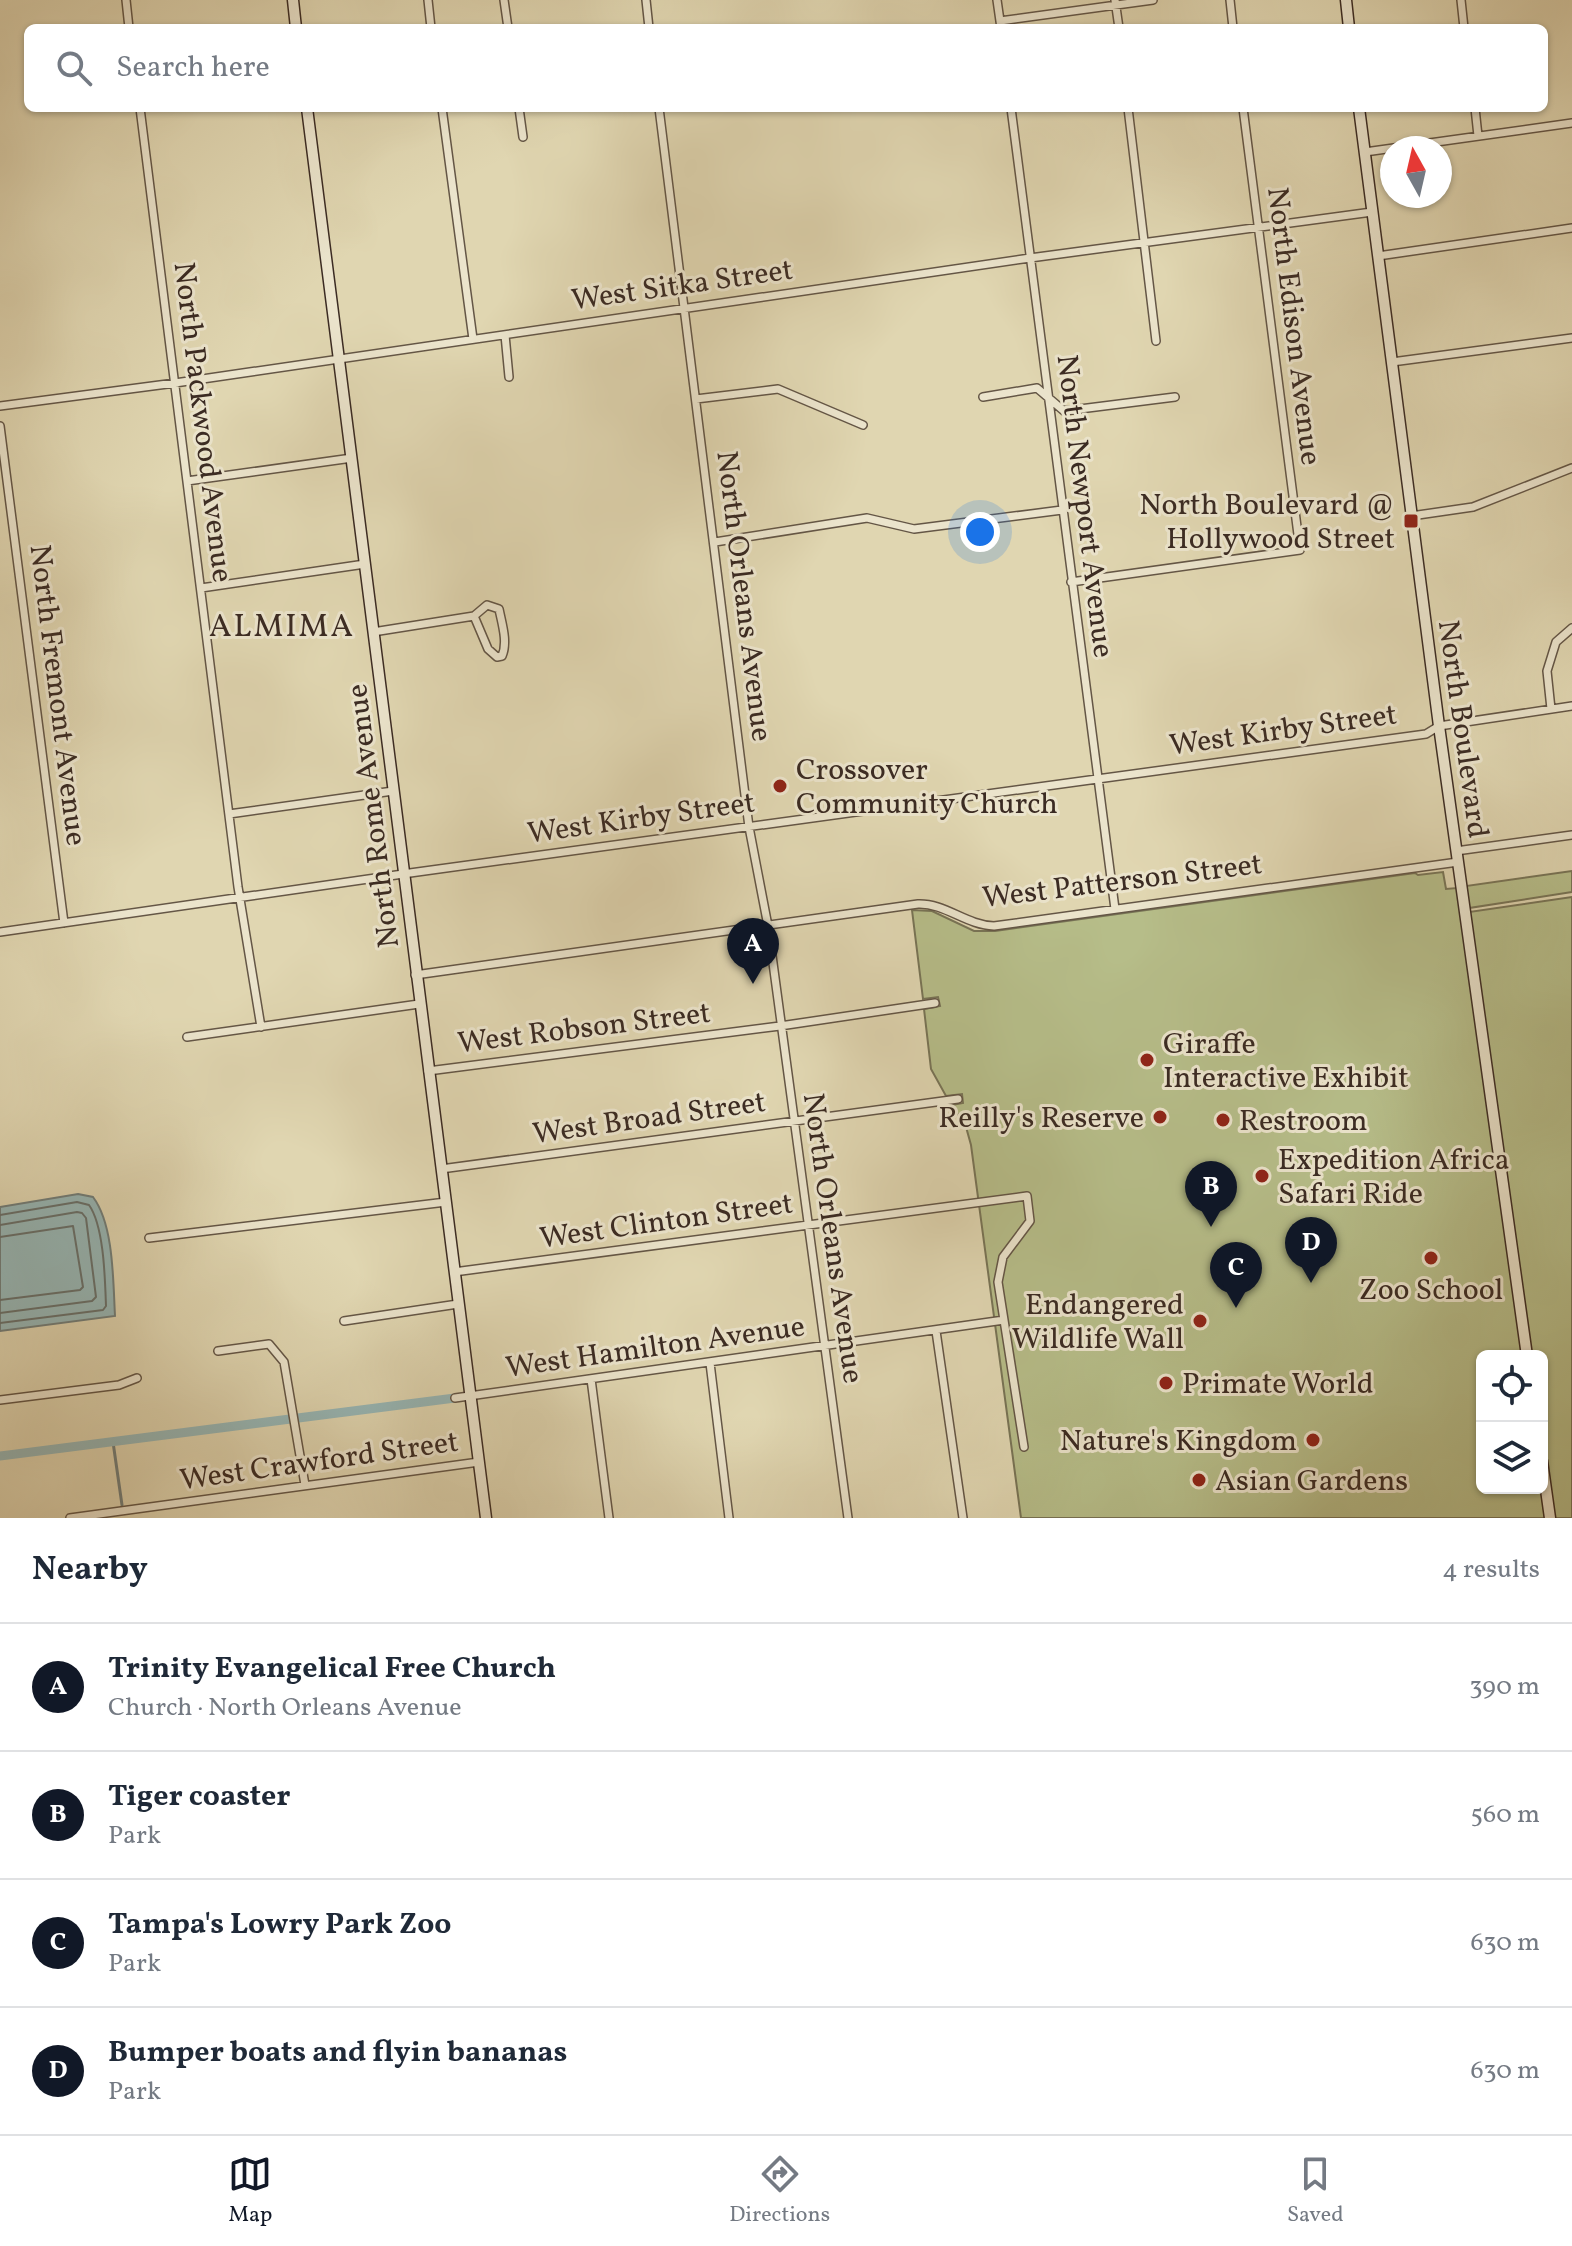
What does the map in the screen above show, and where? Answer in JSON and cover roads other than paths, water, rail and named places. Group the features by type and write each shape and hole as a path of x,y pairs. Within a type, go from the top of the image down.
{"street":[{"path":"126,0 129,24"},
{"path":"293,0 296,24"},
{"path":"428,0 431,24"},
{"path":"504,0 507,24"},
{"path":"646,0 649,24"},
{"path":"997,0 1000,24"},
{"path":"1005,24 1116,3 1153,0"},
{"path":"1230,0 1233,24"},
{"path":"1346,0 1349,24"},
{"path":"1461,0 1464,24"},
{"path":"1116,3 1119,24"},
{"name":"North Packwood Avenue","path":"141,112 229,814 261,1027"},
{"name":"North Rome Avenue","path":"308,112 486,1518"},
{"path":"443,112 473,339"},
{"path":"520,112 523,137"},
{"name":"North Orleans Avenue","path":"660,112 749,827 768,926 792,1122 848,1518"},
{"name":"North Newport Avenue","path":"1012,112 1115,909"},
{"path":"1128,112 1156,341"},
{"name":"North Edison Avenue","path":"1071,582 1300,550 1243,112"},
{"name":"North Boulevard","path":"1360,112 1439,726 1526,1350"},
{"path":"1475,112 1478,136"},
{"path":"1365,152 1572,123"},
{"name":"West Sitka Street","path":"0,406 1372,212"},
{"path":"1378,256 1572,228"},
{"path":"505,335 509,377"},
{"path":"1392,362 1572,338"},
{"path":"983,397 1037,388 1064,411 1175,397"},
{"path":"696,399 778,389 863,425"},
{"name":"North Fremont Avenue","path":"0,426 64,923"},
{"path":"187,481 352,458"},
{"path":"1411,516 1473,507 1572,468"},
{"path":"715,542 867,518 914,529 1062,510"},
{"path":"201,588 365,564"},
{"path":"373,632 474,616 483,606 491,605 499,609 505,643 502,656 490,653 474,616"},
{"path":"1551,709 1547,671 1556,642 1572,628"},
{"name":"West Kirby Street","path":"0,932 403,873 1426,734 1439,726 1572,706"},
{"path":"229,814 393,791"},
{"name":"West Patterson Street","path":"415,975 925,904 973,923 994,926 1457,856 1572,835"},
{"name":"West Robson Street","path":"428,1071 935,1003"},
{"path":"187,1037 419,1004"},
{"name":"West Broad Street","path":"441,1169 958,1099"},
{"name":"West Clinton Street","path":"454,1272 1027,1196 1030,1221 1003,1257 998,1282 1004,1320"},
{"path":"149,1238 446,1202"},
{"path":"344,1321 458,1304"},
{"path":"1004,1320 1024,1447"},
{"name":"West Hamilton Avenue","path":"455,1398 1004,1320"},
{"path":"936,1331 963,1518"},
{"path":"218,1351 269,1344 284,1362 305,1485"},
{"path":"710,1363 729,1518"},
{"path":"0,1400 119,1385 137,1378"},
{"path":"591,1379 609,1518"},
{"name":"West Crawford Street","path":"70,1518 479,1462"},
{"path":"1547,1494 1550,1518"}],"water":[{"path":"78,1194 93,1197 105,1222 111,1254 115,1316 0,1331 0,1207"}],"waterway":[{"path":"0,1456 455,1398"},
{"path":"113,1442 122,1505"}],"place":[{"name":"North Boulevard @ Hollywood Street","path":"1411,521"},
{"name":"Crossover Community Church","path":"780,786"},
{"name":"Trinity Evangelical Free Church","path":"753,984"},
{"name":"Giraffe Interactive Exhibit","path":"1147,1060"},
{"name":"Reilly's Reserve","path":"1160,1117"},
{"name":"Restroom","path":"1223,1120"},
{"name":"Expedition Africa Safari Ride","path":"1262,1176"},
{"name":"Tiger coaster","path":"1211,1227"},
{"name":"Zoo School","path":"1431,1258"},
{"name":"Bumper boats and flyin bananas","path":"1311,1283"},
{"name":"Tampa's Lowry Park Zoo","path":"1236,1308"},
{"name":"Endangered Wildlife Wall","path":"1200,1321"},
{"name":"Primate World","path":"1166,1383"},
{"name":"Nature's Kingdom","path":"1313,1440"},
{"name":"Asian Gardens","path":"1199,1480"}],"district":[{"name":"ALMIMA","path":"282,625"}]}
